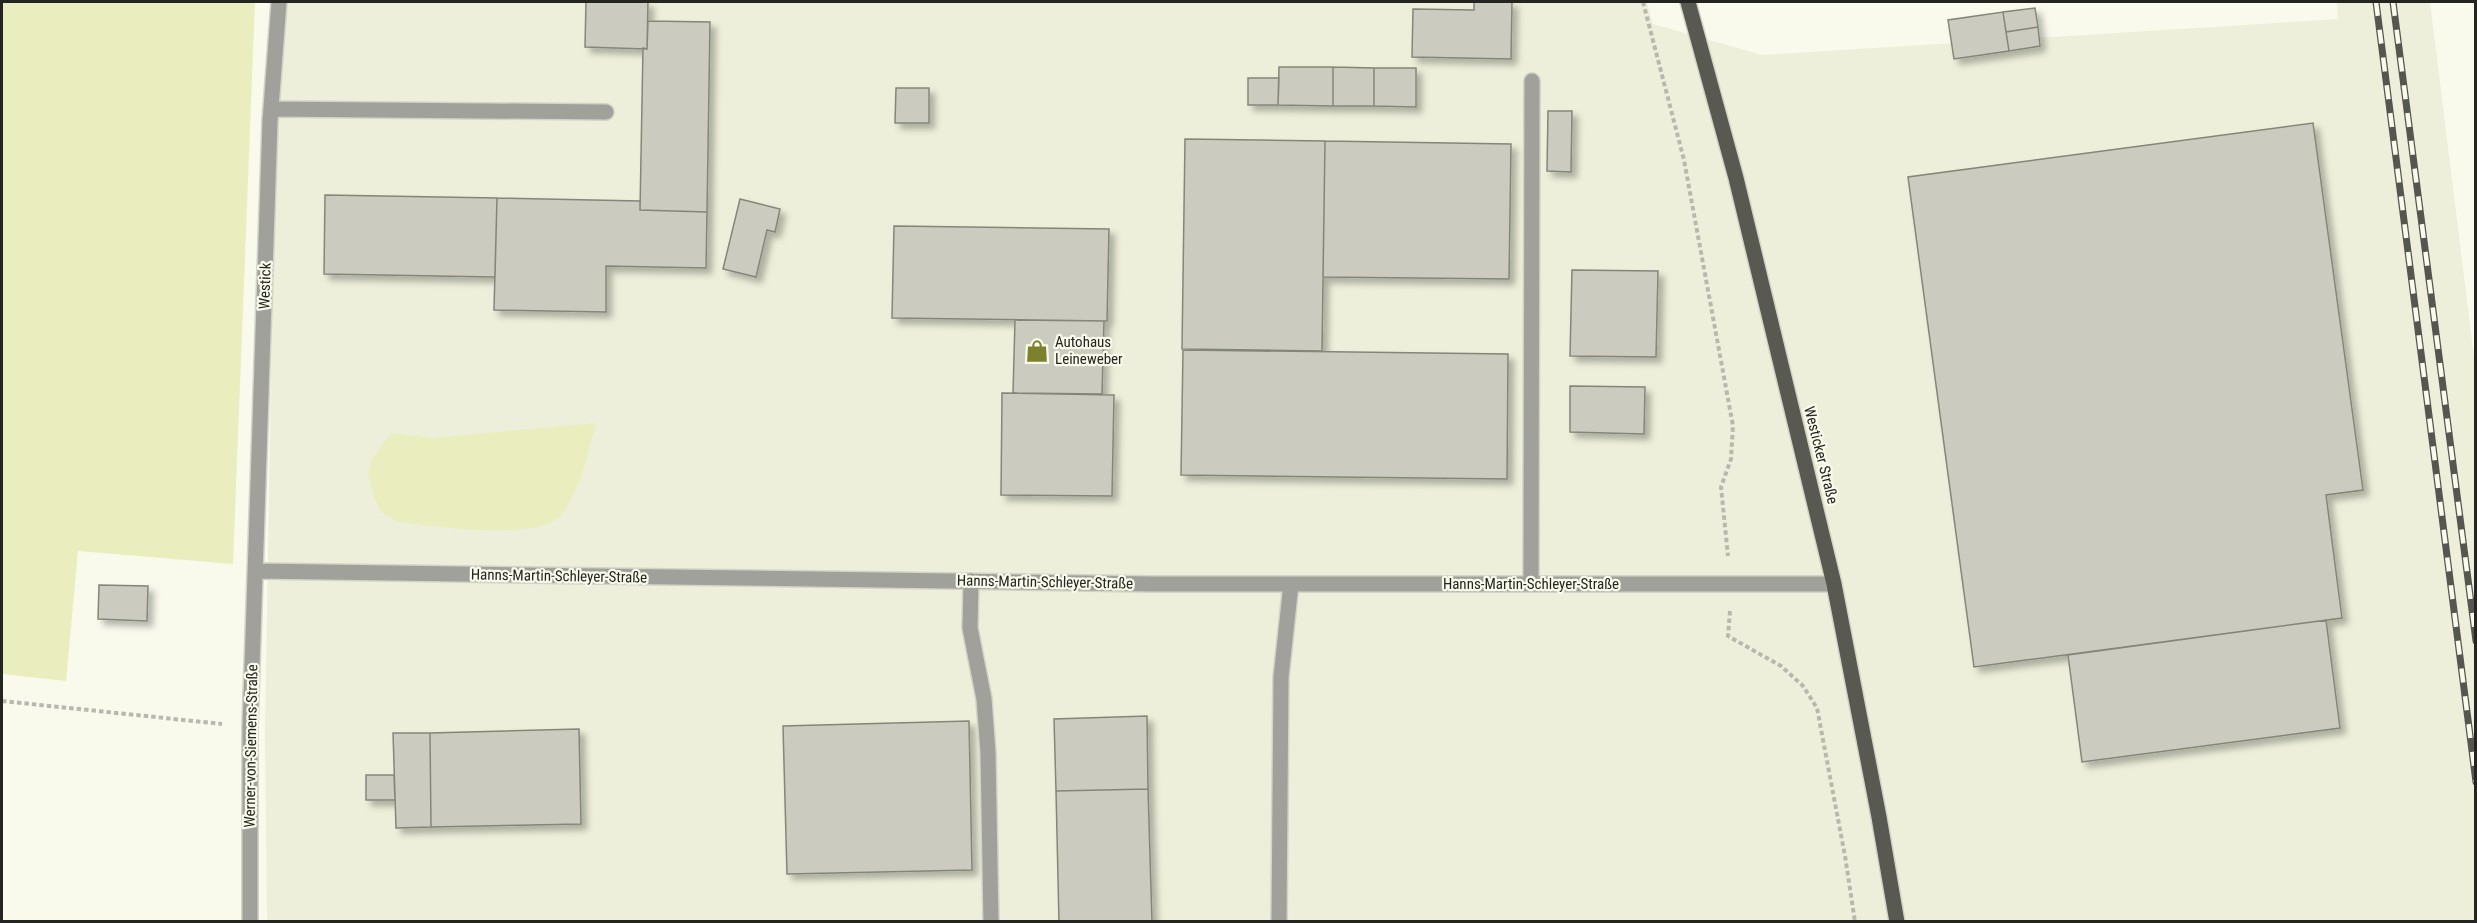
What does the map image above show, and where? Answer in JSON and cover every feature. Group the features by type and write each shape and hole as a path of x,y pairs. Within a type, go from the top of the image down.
{"main road":[{"name":"Westicker Straße","path":"1688,2 1736,178 1834,584 1897,921"}],"street":[{"name":"Westick","path":"256,571 271,110 279,2"},
{"path":"1531,584 1532,81"},
{"path":"271,110 606,112"},
{"name":"Hanns-Martin-Schleyer-Straße","path":"256,571 1291,584 1834,584"},
{"name":"Werner-von-Siemens-Straße","path":"250,921 250,727 256,571"},
{"path":"971,581 970,628 984,699 988,753 991,921"},
{"path":"1279,921 1281,678 1291,584"}],"path":[{"path":"1643,2 1684,160 1732,426 1731,459 1721,487 1731,584 1728,636 1780,666 1803,686 1817,708 1855,921"},
{"path":"2,701 250,727"}],"shaded area":[{"path":"287,2 1647,2 1653,24 1762,55 2338,19 2337,2 2430,2 2476,373 2475,921 267,922 265,734 275,133"}],"green space":[{"path":"2,2 255,2 233,564 78,551 66,681 2,674"},
{"path":"596,423 573,497 560,516 547,524 529,528 483,530 398,522 381,512 373,494 368,474 372,459 391,433 432,438"}],"building":[{"path":"586,2 648,2 647,49 585,47"},
{"path":"1474,2 1512,2 1511,59 1412,57 1413,9 1474,10"},
{"path":"2035,8 2038,27 2006,32 2003,12"},
{"path":"2003,12 2009,51 1954,59 1948,20"},
{"path":"648,21 710,22 707,212 640,210 643,48 647,49"},
{"path":"2038,27 2040,46 2009,51 2006,32"},
{"path":"1279,67 1333,67 1333,106 1278,105"},
{"path":"1333,67 1374,68 1374,106 1333,106"},
{"path":"1374,68 1416,68 1416,107 1374,106"},
{"path":"1248,78 1279,78 1278,105 1248,105"},
{"path":"896,88 929,88 929,123 895,123"},
{"path":"1548,111 1572,111 1571,172 1547,171"},
{"path":"2313,123 2363,490 2326,495 2342,618 1974,667 1908,177"},
{"path":"1185,139 1325,141 1322,351 1182,349"},
{"path":"1325,141 1511,144 1509,279 1323,277"},
{"path":"325,195 497,198 495,277 324,274"},
{"path":"497,198 640,201 640,210 707,212 706,268 606,266 606,312 494,310"},
{"path":"740,199 780,209 775,232 767,230 756,277 723,269"},
{"path":"894,226 1109,229 1107,321 892,318"},
{"path":"1572,270 1658,271 1656,357 1570,356"},
{"path":"1015,320 1104,321 1102,394 1013,393"},
{"path":"1183,350 1508,354 1507,479 1181,475"},
{"path":"1570,386 1645,387 1644,434 1570,432"},
{"path":"1002,393 1114,395 1112,496 1001,495"},
{"path":"99,585 148,586 147,621 98,619"},
{"path":"2326,620 2340,728 2082,762 2068,655"},
{"path":"1147,716 1148,789 1056,791 1054,719"},
{"path":"969,721 972,870 787,874 783,726"},
{"path":"579,729 581,824 431,827 430,733"},
{"path":"393,733 430,733 431,827 396,828"},
{"path":"366,775 394,775 395,800 366,800"},
{"path":"1148,789 1152,922 1059,922 1056,791"}],"railway":[{"path":"2376,2 2476,782"},
{"path":"2393,2 2476,641"}],"place":[{"name":"Autohaus Leineweber","path":"1037,351"}]}
